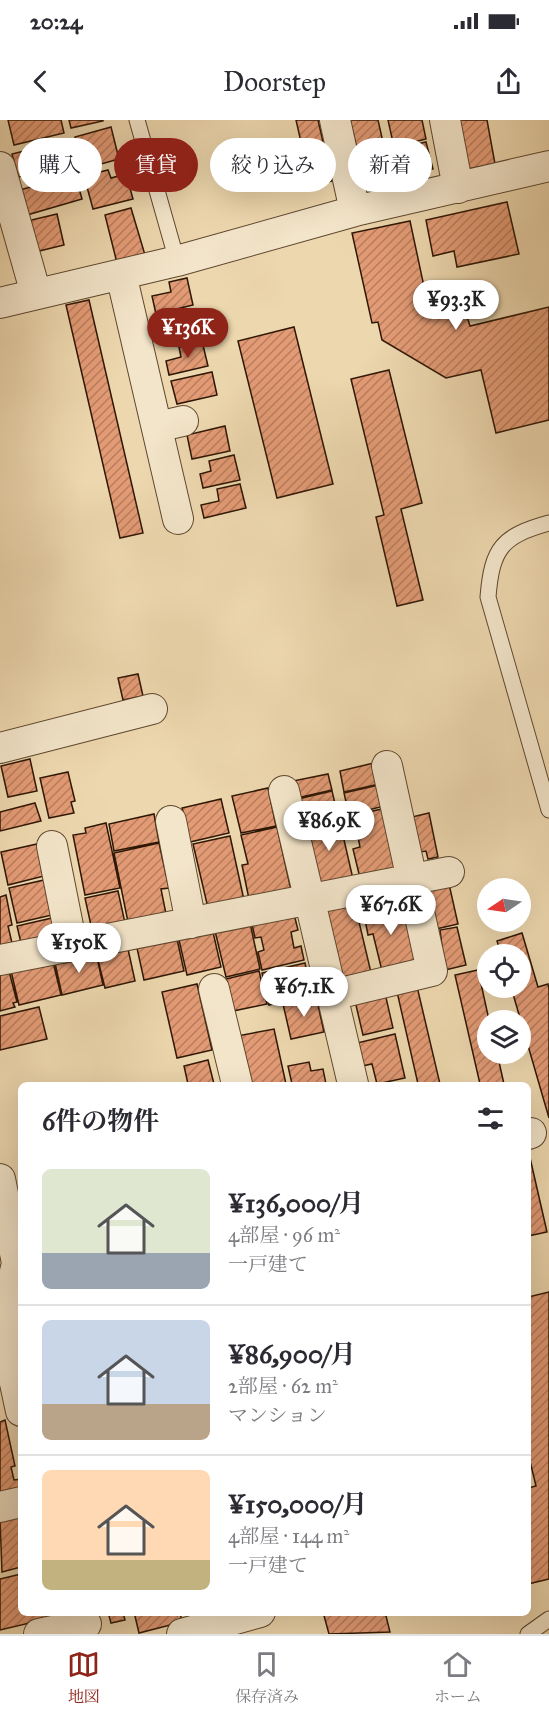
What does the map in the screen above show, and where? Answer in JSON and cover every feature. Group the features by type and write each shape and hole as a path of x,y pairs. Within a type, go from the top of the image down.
{"street":[{"path":"335,120 356,211"},
{"path":"445,120 458,188"},
{"path":"0,303 177,261 356,211 549,166"},
{"path":"0,167 36,294"},
{"path":"121,274 170,424 178,519"},
{"path":"0,748 152,709"},
{"path":"332,996 432,971 387,766"},
{"path":"284,791 353,1082"},
{"path":"171,821 191,923"},
{"path":"52,846 72,946"},
{"path":"0,960 449,872"},
{"path":"214,989 237,1082"},
{"path":"0,1179 13,1257 6,1376 18,1404"},
{"path":"0,1507 18,1503"},
{"path":"182,1634 246,1616"},
{"path":"39,1634 86,1623"}],"lane":[{"path":"137,120 177,261"},
{"path":"549,523 528,529 504,543 491,564 489,597 549,810"},
{"path":"528,1634 549,1619"}],"building":[{"path":"8,120 61,120 64,133 43,138 18,138 18,144 14,145"},
{"path":"69,120 103,120 103,121 71,128"},
{"path":"296,120 318,120 322,138 300,138"},
{"path":"350,120 378,120 382,138 354,138"},
{"path":"388,120 422,120 426,138 392,138"},
{"path":"459,120 487,120 495,164 468,169"},
{"path":"111,127 114,139 114,160 102,164 102,138 75,137"},
{"path":"18,152 18,177 12,154"},
{"path":"108,170 111,178 114,177 114,192 131,192 133,199 93,209 88,192 102,192 102,172"},
{"path":"21,192 80,192 82,199 27,215"},
{"path":"507,202 519,254 457,267 454,251 433,256 426,220"},
{"path":"131,208 145,255 117,263 105,215"},
{"path":"57,214 64,245 31,253 23,222"},
{"path":"410,221 429,310 446,307 467,316 470,326 549,307 549,420 496,433 481,370 446,378 382,340 378,322 372,323 352,233"},
{"path":"187,278 193,305 156,314 152,296 171,292 169,282"},
{"path":"89,300 143,533 120,538 66,305"},
{"path":"194,310 200,336 169,343 166,328 175,326 173,315"},
{"path":"294,327 333,484 277,498 238,341"},
{"path":"202,341 208,366 169,375 166,361 181,357 179,347"},
{"path":"389,370 422,503 401,509 423,600 397,606 376,517 384,515 351,379"},
{"path":"212,372 217,395 177,404 171,381"},
{"path":"225,426 230,451 192,459 187,435"},
{"path":"234,455 240,480 203,488 200,474 211,471 209,461"},
{"path":"240,484 246,508 204,518 201,505 219,501 217,489"},
{"path":"138,674 143,696 123,700 118,678"},
{"path":"30,759 37,791 8,797 1,766"},
{"path":"374,763 379,784 344,792 340,771"},
{"path":"68,772 75,801 71,802 74,813 49,818 40,778"},
{"path":"328,774 332,790 297,798 293,781"},
{"path":"379,785 384,806 349,815 344,793"},
{"path":"268,788 276,826 241,833 232,796"},
{"path":"332,791 338,816 304,824 298,799"},
{"path":"221,799 229,833 190,842 182,808"},
{"path":"35,803 41,821 0,831 0,812"},
{"path":"382,809 396,869 360,878 353,849 360,847 356,827 349,828 346,817"},
{"path":"429,813 438,857 428,859 426,851 420,852 412,817"},
{"path":"154,814 159,842 114,851 109,824"},
{"path":"339,818 353,879 319,887 305,826"},
{"path":"106,823 120,888 85,895 73,835 86,833 85,828"},
{"path":"277,827 291,890 249,899 242,865 248,864 241,835"},
{"path":"230,836 244,900 208,908 193,844"},
{"path":"159,843 169,888 161,889 166,914 128,922 114,853"},
{"path":"37,844 44,876 8,885 1,852"},
{"path":"44,880 52,915 17,923 9,888"},
{"path":"449,884 458,924 436,929 427,889"},
{"path":"118,891 125,923 92,930 85,898"},
{"path":"6,895 12,925 8,926 12,943 0,946 0,897"},
{"path":"401,895 419,970 384,979 373,934 368,935 362,904"},
{"path":"355,905 373,981 343,987 326,911"},
{"path":"294,914 298,930 291,932 294,948 301,946 304,960 262,970 258,952 264,950 261,937 255,938 252,924"},
{"path":"52,918 55,929 50,936 21,943 17,926"},
{"path":"250,923 260,969 226,977 215,931"},
{"path":"457,927 466,965 445,970 440,930"},
{"path":"213,932 221,967 187,975 179,940"},
{"path":"522,933 525,944 498,944 497,941"},
{"path":"177,939 184,971 144,980 137,948"},
{"path":"128,949 135,981 105,988 97,956"},
{"path":"96,953 103,985 62,995 55,963"},
{"path":"53,962 61,995 19,1005 11,971"},
{"path":"305,963 309,982 298,984 302,997 269,1005 262,973"},
{"path":"531,963 538,987 548,984 549,989 549,1118 531,1056 531,1010 518,1010 514,998 531,998"},
{"path":"477,970 477,998 484,998 487,1010 477,1010 477,1064 499,1064 504,1082 480,1082 455,975"},
{"path":"9,971 17,1002 13,1003 15,1007 0,1011 0,973"},
{"path":"259,971 267,1004 233,1011 226,979"},
{"path":"415,978 440,1082 418,1082 395,983"},
{"path":"197,984 212,1050 177,1058 162,992"},
{"path":"384,989 393,1028 363,1035 355,1001"},
{"path":"316,996 324,1032 291,1039 283,1004"},
{"path":"39,1007 47,1039 0,1050 0,1016"},
{"path":"274,1029 286,1082 248,1082 237,1036"},
{"path":"395,1034 405,1078 376,1082 372,1064 362,1066 357,1043"},
{"path":"208,1060 214,1082 188,1082 184,1066"},
{"path":"309,1062 311,1071 323,1069 326,1082 292,1082 288,1066"},
{"path":"531,1162 547,1232 531,1235"},
{"path":"549,1292 549,1579 531,1583 531,1487 536,1486 531,1465 531,1296"},
{"path":"5,1420 15,1466 11,1467 14,1480 18,1479 18,1492 0,1496 0,1422"},
{"path":"18,1516 18,1568 2,1572 0,1520"},
{"path":"18,1575 18,1616 55,1617 0,1630 0,1579"},
{"path":"109,1616 124,1616 125,1620 111,1623"},
{"path":"135,1616 181,1616 182,1622 139,1633"},
{"path":"324,1616 386,1616 390,1632 329,1634"}]}
